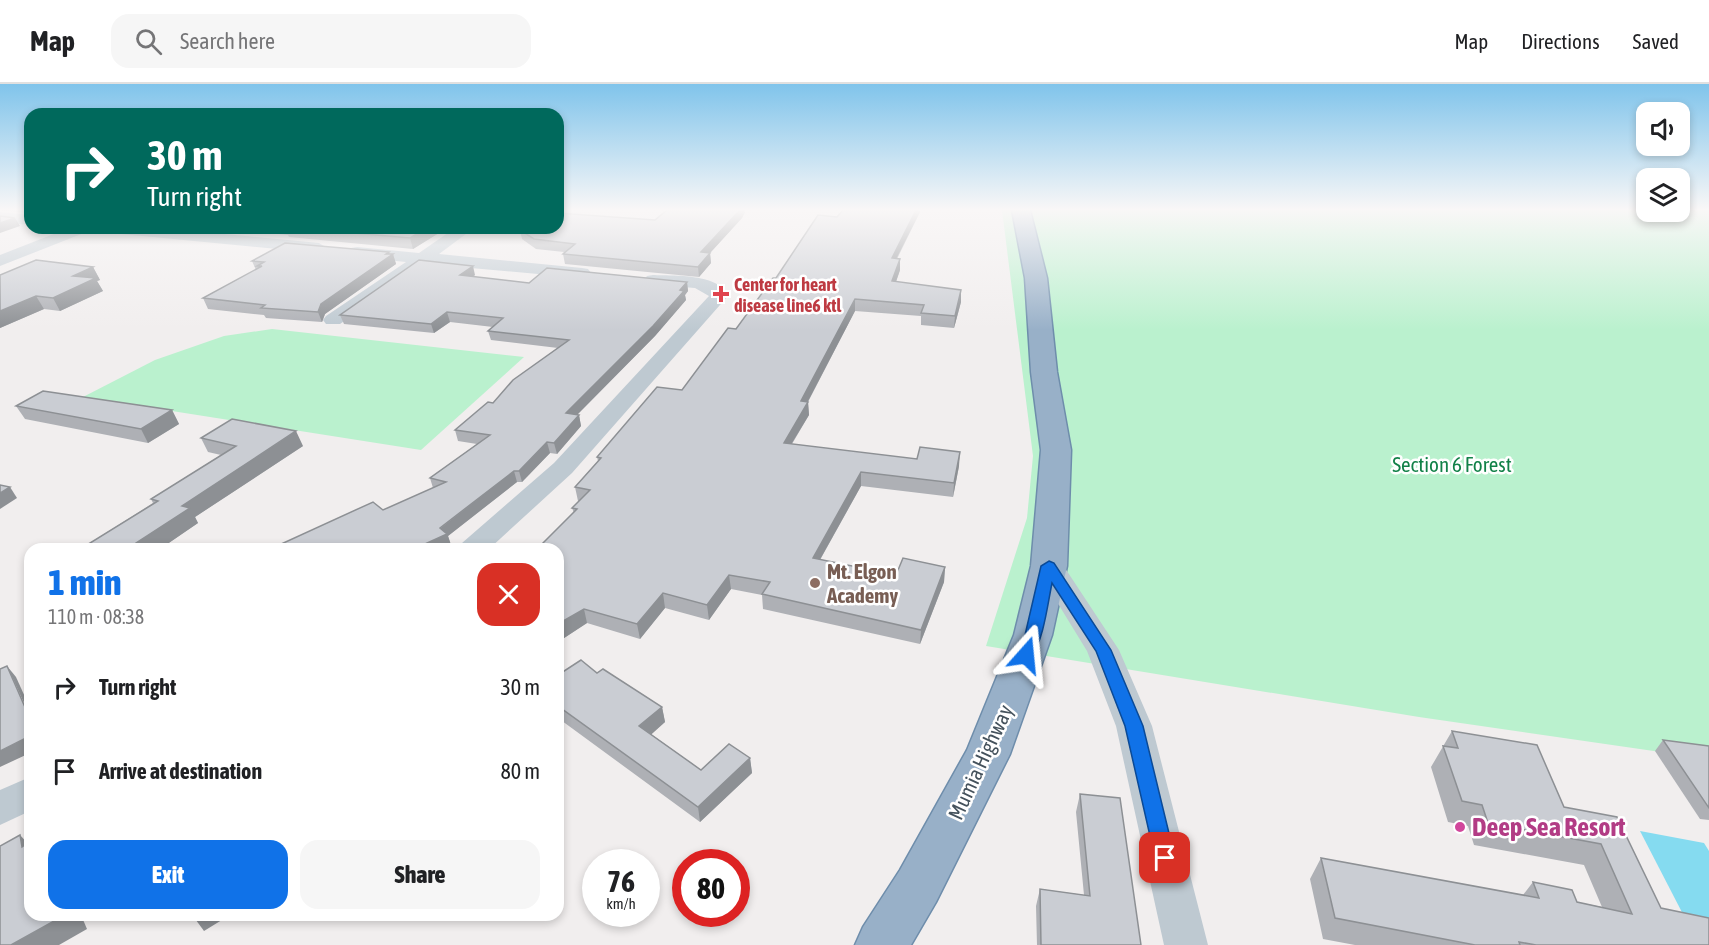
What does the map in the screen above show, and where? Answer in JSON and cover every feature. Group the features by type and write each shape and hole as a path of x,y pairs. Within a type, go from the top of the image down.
{"highway":[{"name":"Mumia Highway","path":"882,945 918,886 988,754 1033,635 1049,566 1056,450 1044,372 1036,279 1030,250"}],"street":[{"path":"0,261 27,250"},
{"path":"339,250 594,274"},
{"path":"333,320 432,250"},
{"path":"479,543 563,468 718,297 717,292 712,288 701,285 640,279"},
{"path":"1049,566 1103,650 1134,726 1186,945"},
{"path":"0,809 24,796"}],"green space":[{"name":"Section 6 Forest","path":"1007,250 1709,250 1709,759 1419,717 986,646 1027,518 1033,456"},
{"path":"272,329 524,357 421,450 83,397 155,360 224,336"}],"water":[{"path":"1640,831 1704,843 1709,851 1709,927 1687,922"}],"building":[{"path":"272,250 368,250 393,254 321,304 318,312 261,308 265,305 203,298 262,266 257,266 264,262 252,261"},
{"path":"568,250 703,250 701,252 710,253 698,267 563,254"},
{"path":"795,250 896,250 892,258 900,259 892,281 961,290 955,316 921,313 924,305 855,299 801,401 808,402 784,443 917,459 920,447 960,452 954,483 861,472 813,558 896,575 903,558 945,567 921,630 762,594 770,582 729,575 707,605 663,593 637,624 584,609 564,621 564,543 543,543 577,509 572,508 590,490 575,487 601,458 597,457 657,387 682,390 728,328 736,329 773,278 776,278"},
{"path":"36,260 93,267 73,276 96,278 53,298 36,296 0,311 0,275"},
{"path":"419,260 473,266 460,275 529,283 547,268 687,282 680,290 684,291 653,326 566,413 579,415 554,443 547,442 519,471 514,471 440,528 447,534 427,543 283,543 373,502 383,510 446,482 430,478 490,435 455,430 488,402 493,403 513,380 569,340 488,331 503,318 447,312 431,324 340,315"},
{"path":"43,391 172,410 141,429 16,406"},
{"path":"232,419 296,431 182,506 190,508 136,543 90,543 158,501 151,499 236,446 201,438"},
{"path":"0,485 10,487 0,493"},
{"path":"581,660 597,673 603,669 662,707 639,726 701,770 729,744 750,758 698,807 564,710 564,671"},
{"path":"7,666 24,705 24,739 0,751 0,669"},
{"path":"1452,731 1537,745 1564,807 1617,817 1661,908 1709,918 1709,945 1536,945 1519,942 1520,945 1475,945 1335,918 1321,858 1539,898 1533,882 1572,890 1577,902 1632,914 1601,844 1488,823 1482,805 1462,801 1443,746 1458,748"},
{"path":"1663,740 1709,746 1709,808"},
{"path":"1080,794 1120,798 1141,945 1041,945 1040,889 1090,896"},
{"path":"20,835 22,847 24,846 24,921 54,921 11,945 0,945 0,846"}],"place":[{"name":"Center for heart disease line6 ktl","path":"721,294"},
{"name":"Mt. Elgon Academy","path":"815,583"},
{"name":"Deep Sea Resort","path":"1460,827"}],"route":[{"path":"1026,655 1049,566 1103,650 1134,726 1165,858"}]}
